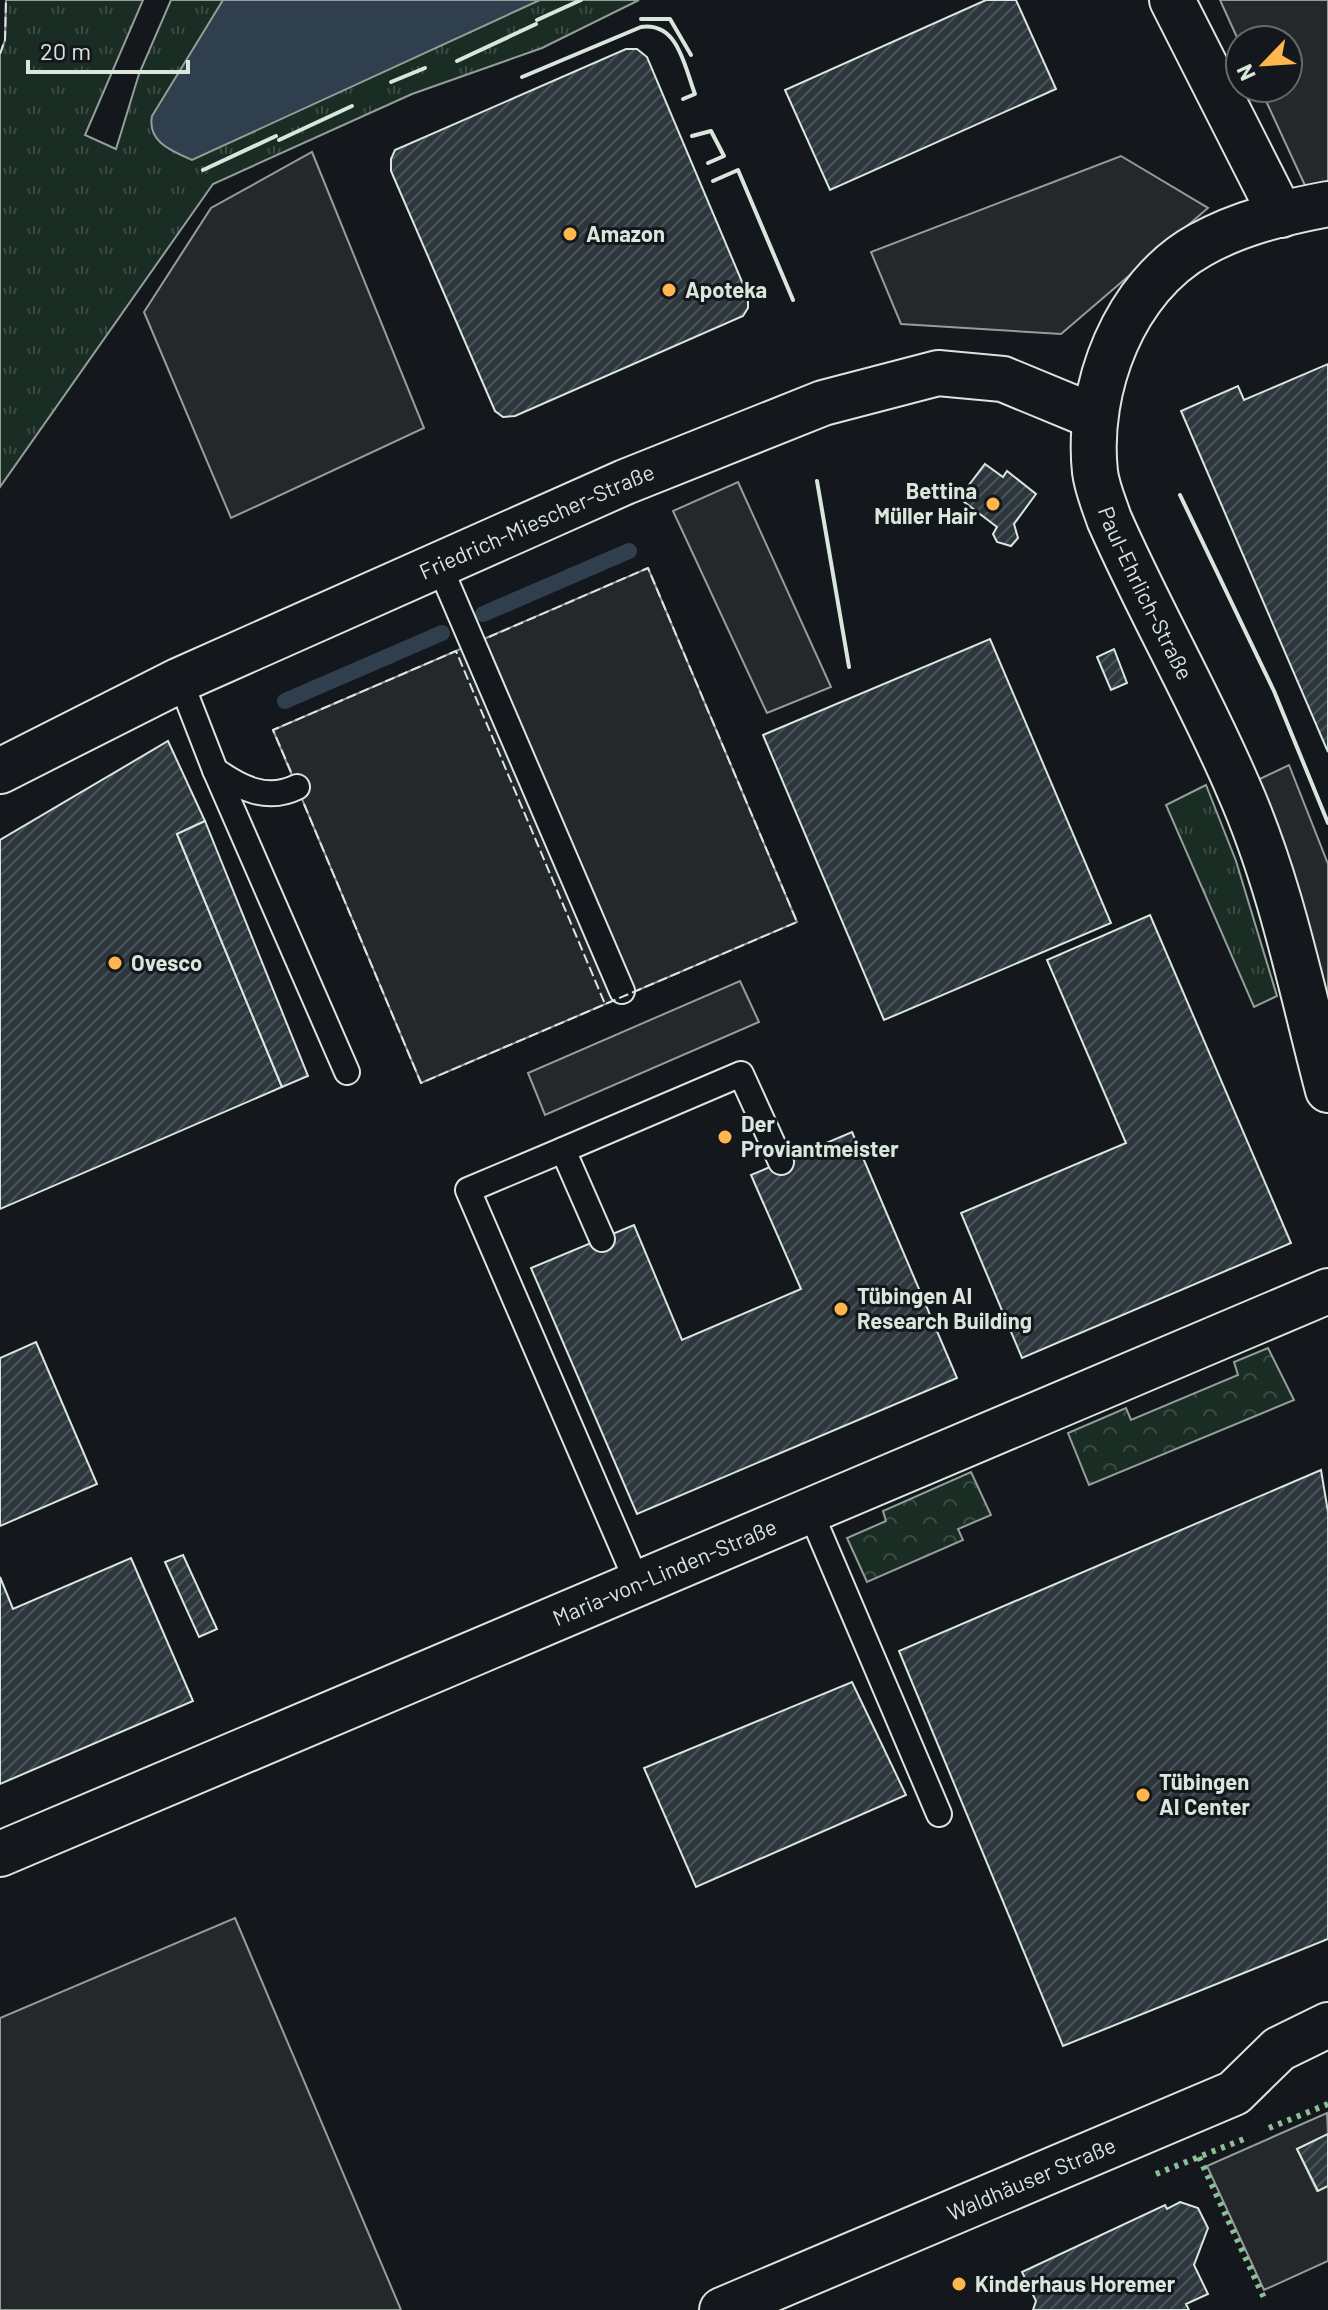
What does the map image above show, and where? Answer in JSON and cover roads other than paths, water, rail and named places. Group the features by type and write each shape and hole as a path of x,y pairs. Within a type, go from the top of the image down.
{"street":[{"path":"1172,0 1281,215"},
{"name":"Paul-Ehrlich-Straße","path":"1328,204 1228,230 1197,246 1172,266 1141,302 1118,339 1098,390 1095,417 1095,476 1109,519 1239,789 1288,928 1328,1090"},
{"name":"Friedrich-Miescher-Straße","path":"0,771 180,680 625,482 823,403 938,373 1003,379 1095,417"},
{"name":"Maria-von-Linden-Straße","path":"0,1854 1328,1291"},
{"name":"Waldhäuser Straße","path":"722,2310 1234,2093 1279,2049 1328,2025"}],"lane":[{"path":"439,565 622,991"},
{"path":"180,680 215,770 347,1072"},
{"path":"215,770 258,793 297,787"},
{"path":"638,1584 468,1190 741,1074 781,1162"},
{"path":"563,1150 602,1239"},
{"path":"810,1511 939,1814"}],"water":[{"path":"223,0 540,0 192,160 169,149 157,139 151,125 152,116"}],"waterway":[{"path":"483,614 629,551"},
{"path":"285,701 442,633"}],"place":[{"name":"Amazon","path":"570,234"},
{"name":"Apoteka","path":"669,290"},
{"name":"Bettina Müller Hair","path":"993,504"},
{"name":"Ovesco","path":"115,963"},
{"name":"Der Proviantmeister","path":"725,1137"},
{"name":"Tübingen AI Research Building","path":"841,1309"},
{"name":"Tübingen AI Center","path":"1143,1795"},
{"name":"Kinderhaus Horemer","path":"959,2284"}]}
